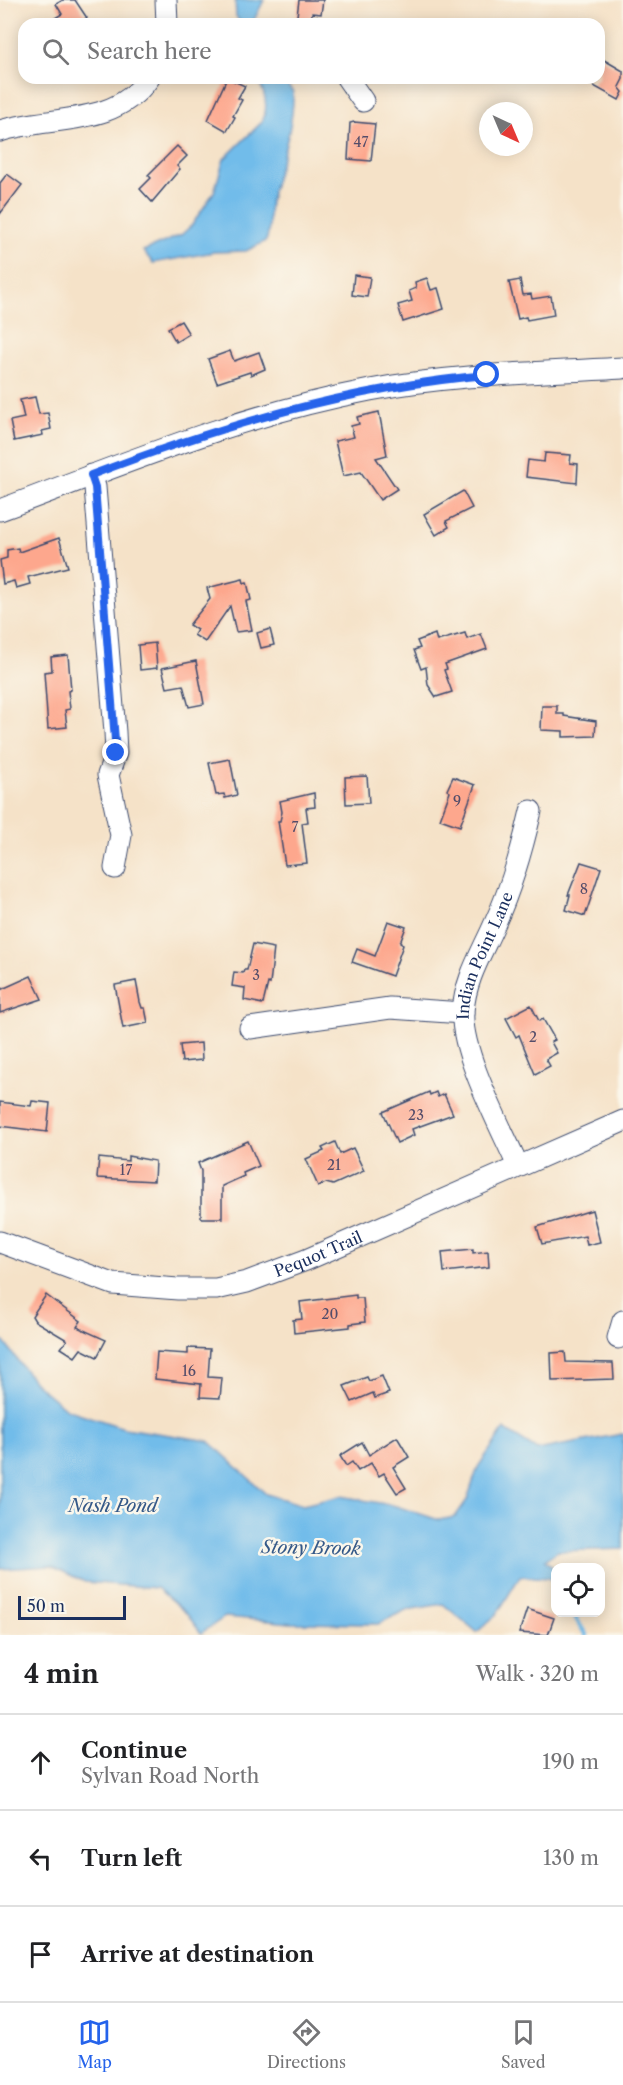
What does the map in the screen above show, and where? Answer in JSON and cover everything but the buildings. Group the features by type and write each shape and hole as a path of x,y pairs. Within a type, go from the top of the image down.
{"street":[{"path":"166,0 167,18"},
{"path":"0,130 27,123 87,117 116,108 142,84"},
{"path":"351,84 363,101"},
{"path":"0,510 91,475 243,423 371,390 464,377 623,368"},
{"path":"91,475 95,487 115,732 116,753 108,776 121,835 115,868"},
{"name":"Indian Point Lane","path":"518,1166 468,1049 463,1013 471,972 495,923 519,864 531,811"},
{"path":"250,1028 390,1008 463,1013"},
{"name":"Pequot Trail","path":"0,1242 113,1284 178,1289 216,1289 247,1282 306,1260 623,1121"}],"water":[{"path":"235,0 264,0 255,18 237,18"},
{"path":"260,84 286,84 293,92 289,132 271,196 266,241 246,251 214,252 153,263 143,251 181,235 192,225 214,192 224,159 262,122 265,99"},
{"name":"Nash Pond","path":"0,1337 34,1382 66,1409 124,1428 209,1441 266,1494 303,1505 341,1496 396,1506 439,1520 455,1517 467,1500 478,1467 504,1429 537,1450 623,1434 623,1549 558,1551 545,1560 551,1565 551,1580 520,1576 497,1614 477,1632 443,1604 406,1610 378,1624 291,1623 225,1617 201,1633 186,1613 157,1588 85,1582 51,1566 0,1569"}],"waterway":[{"path":"575,1617 586,1635"}],"route":[{"path":"116,753 95,487 91,475 175,444 318,402 399,385 487,375"}],"water label":[{"name":"Stony Brook","path":"311,1548"}]}
